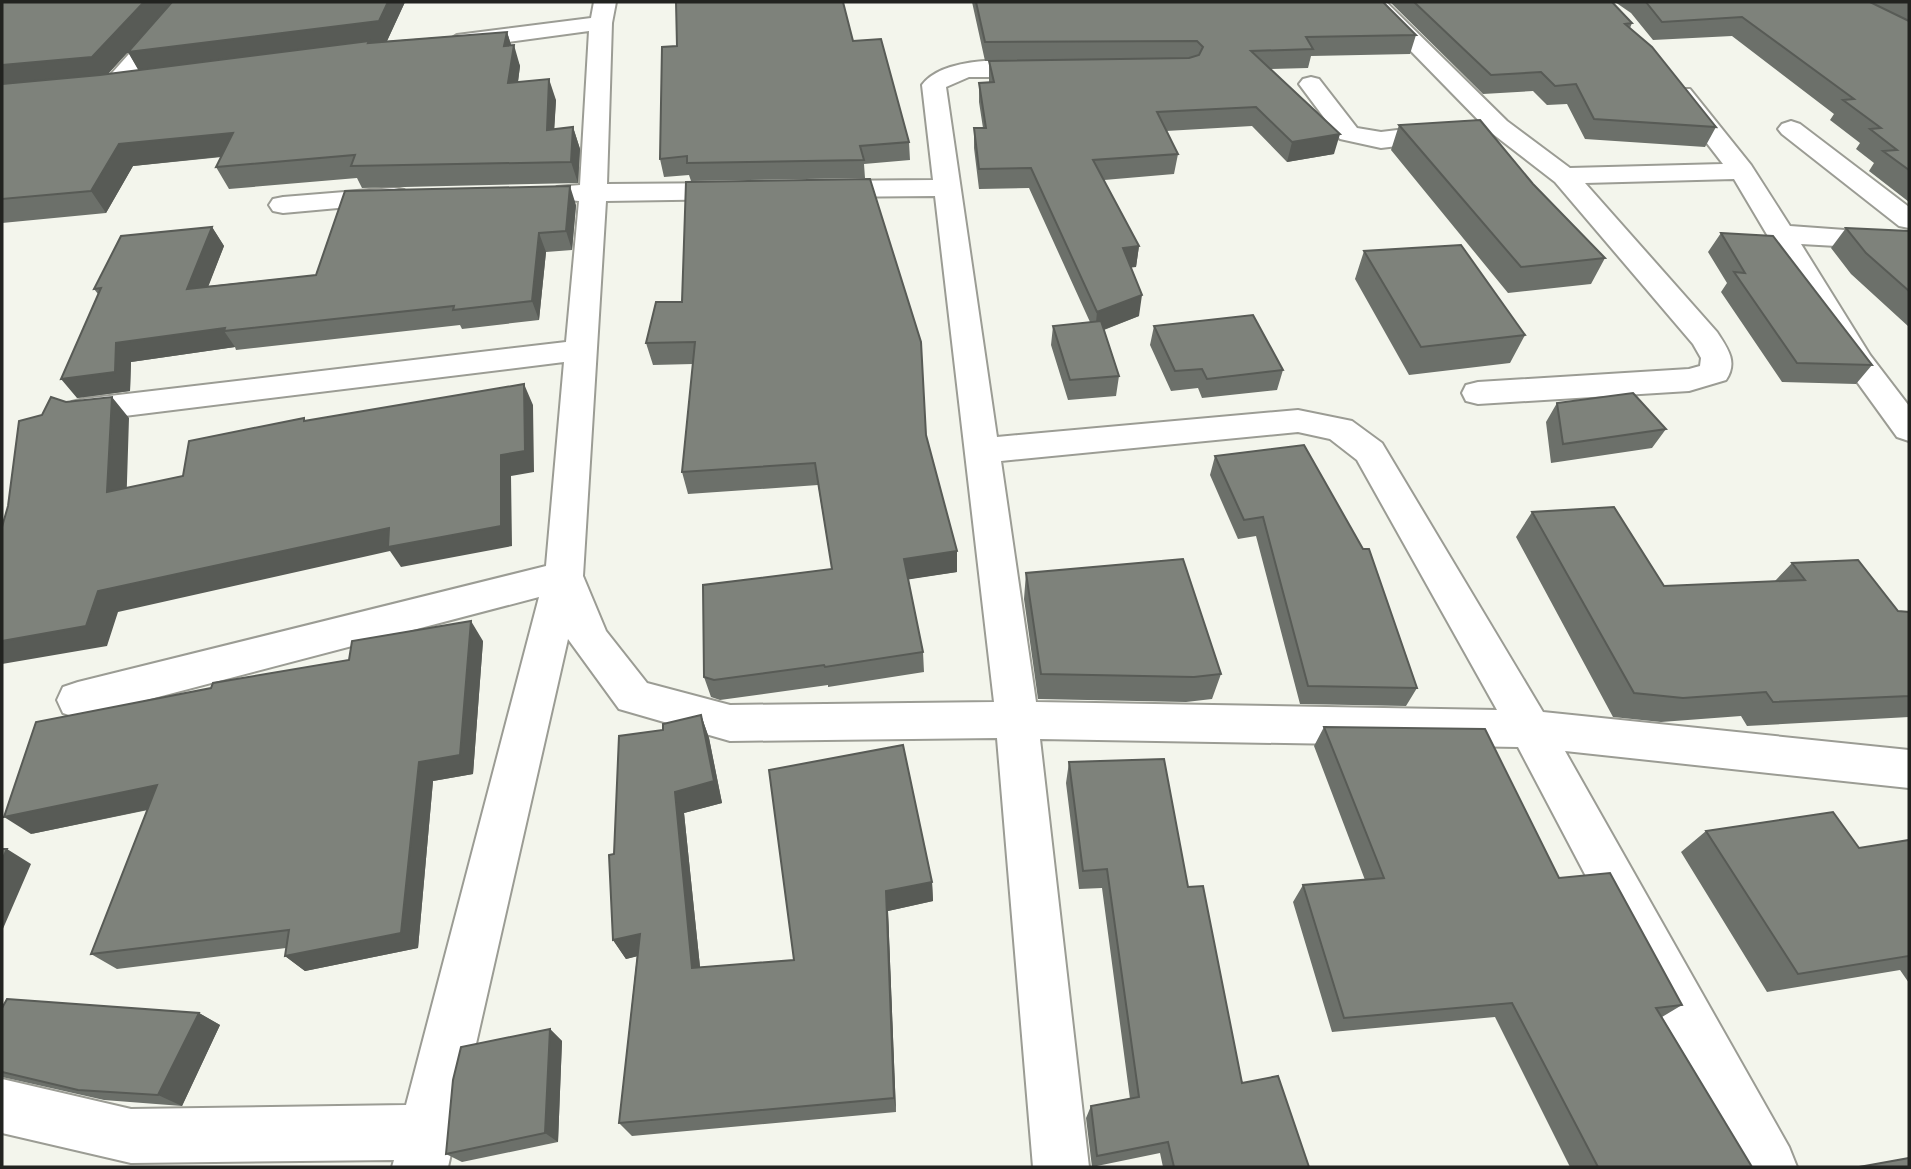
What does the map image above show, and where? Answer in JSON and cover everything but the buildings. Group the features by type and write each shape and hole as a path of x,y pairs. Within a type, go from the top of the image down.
{"street":[{"path":"113,86 186,2"},
{"path":"1374,2 1497,126 1564,176 1706,339 1717,358 1715,373 1689,380 1478,394"},
{"path":"2,1106 131,1136 423,1150 564,576 593,193 603,13 430,46"},
{"path":"1061,1167 1017,720 934,85 943,75 965,71 1065,69"},
{"path":"1664,73 1742,171 1858,361 1909,429"},
{"path":"85,89 152,81"},
{"path":"1311,84 1349,134 1381,139 1497,126"},
{"path":"1791,129 1909,220"},
{"path":"1564,176 1742,171"},
{"path":"799,190 949,188"},
{"path":"537,194 757,190"},
{"path":"283,205 426,196"},
{"path":"1780,234 1909,241"},
{"path":"84,410 580,350"},
{"path":"980,451 1298,421 1340,429 1370,452 1530,729 1769,1167"},
{"path":"78,700 564,576"},
{"path":"564,576 589,640 634,697 730,723 1017,720 1530,729 1909,769"}]}
